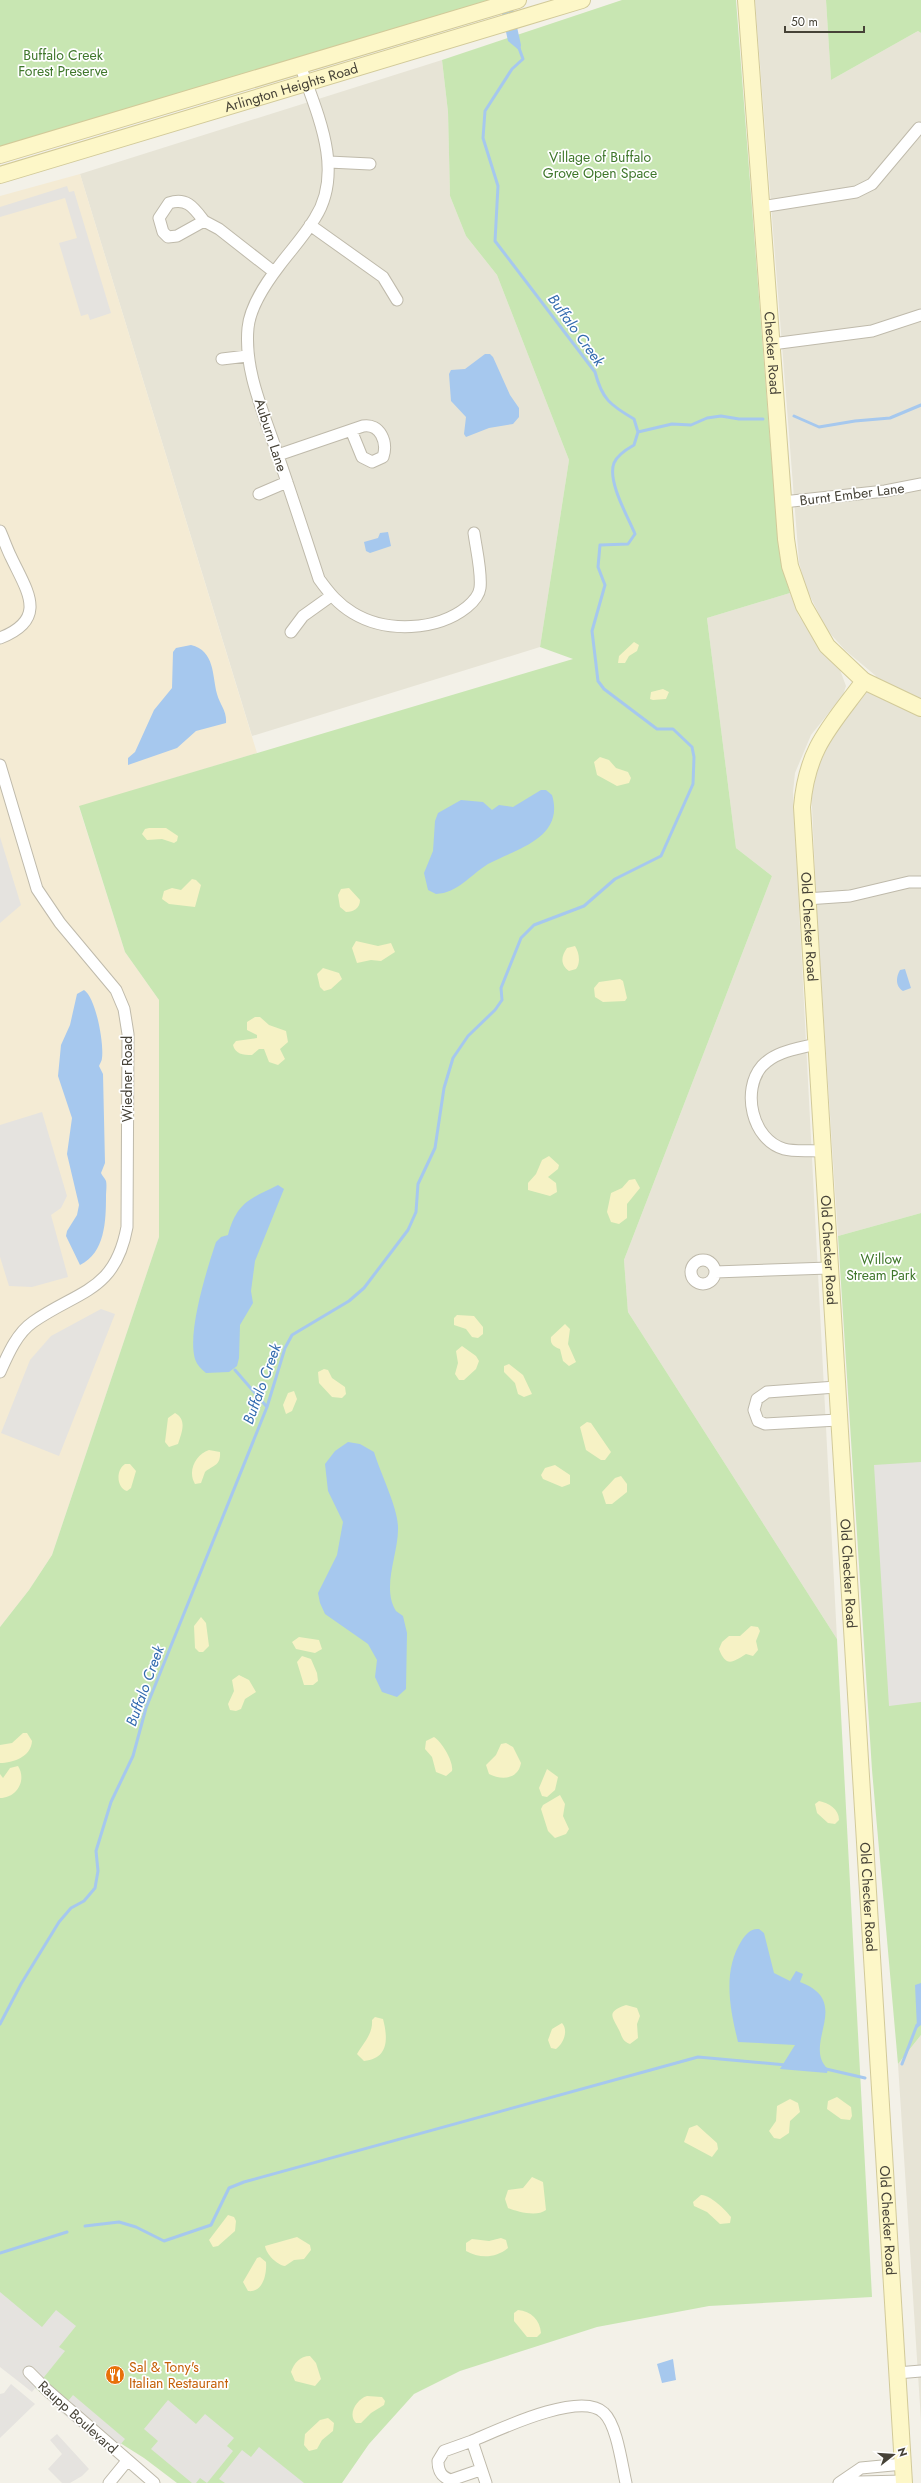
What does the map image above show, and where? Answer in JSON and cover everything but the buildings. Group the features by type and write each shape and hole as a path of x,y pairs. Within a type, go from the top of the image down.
{"street":[{"name":"Arlington Heights Road","path":"0,155 518,0"},
{"name":"Arlington Heights Road","path":"0,175 582,0"},
{"name":"Checker Road","path":"746,0 783,502 790,566 804,606 827,646 864,682 921,708"},
{"name":"Auburn Lane","path":"300,65 329,162 330,177 326,196 310,225 274,272 254,308 248,325 248,356 278,455 319,579 331,596 354,614 375,622 402,627 433,624 456,615 474,601 480,588 474,533"},
{"path":"761,207 856,192 872,184 919,128"},
{"path":"329,162 370,164"},
{"path":"204,221 219,229 274,272"},
{"path":"310,225 383,277 396,300"},
{"path":"772,344 872,331 921,315"},
{"path":"222,359 248,356"},
{"path":"278,455 351,430"},
{"path":"259,494 287,482"},
{"name":"Burnt Ember Lane","path":"783,502 885,491 921,484"},
{"path":"0,531 29,592 30,605 21,627 0,638"},
{"path":"291,632 303,616 331,596"},
{"name":"Old Checker Road","path":"864,682 817,746 804,782 802,807 821,1151 880,2069 896,2373 904,2482"},
{"name":"Wiedner Road","path":"0,765 37,889 60,923 116,990 124,1009 128,1034 127,1227 123,1250 111,1269 96,1286 32,1322 11,1346 0,1372"},
{"path":"806,899 850,896 909,882 921,882"},
{"path":"816,1044 773,1057 762,1067 750,1099 752,1112 761,1130 770,1140 784,1149 821,1151"},
{"path":"716,1272 829,1268"},
{"path":"836,1387 767,1392 757,1399 754,1410 758,1421 766,1424 838,1420"},
{"path":"896,2373 921,2371"},
{"name":"Raupp Boulevard","path":"30,2372 39,2383 154,2483"},
{"path":"480,2470 451,2480 444,2477 439,2470 438,2461 444,2451 516,2422 578,2405 592,2407 604,2413 611,2425 626,2483"},
{"path":"472,2441 480,2470 486,2483"},
{"name":"Raupp Boulevard","path":"109,2483 127,2461"},
{"path":"842,2482 861,2468 902,2464"},
{"path":"842,2482 904,2482"}],"shaded area":[{"path":"755,0 826,0 831,80 918,31 921,33 921,1213 838,1236 817,916 811,785 817,764 836,729 876,676 845,650 827,630 805,586 799,562"},
{"path":"442,60 448,112 450,196 466,236 497,275 569,460 540,647 252,736 80,174"},
{"path":"80,174 257,753 79,807 125,952 159,1000 159,1237 52,1555 29,1590 0,1627 0,196"},
{"path":"67,186 69,192 74,191 111,313 90,320 88,314 81,316 59,243 77,238 65,198 0,217 0,207"},
{"path":"790,593 799,616 829,658 840,670 846,686 843,695 811,735 795,773 793,792 837,1639 628,1312 624,1260 772,876 736,848 707,618"},
{"path":"0,837 21,905 0,923"},
{"path":"42,1112 67,1196 61,1208 51,1215 68,1277 32,1287 9,1286 0,1257 0,1125"},
{"path":"101,1309 115,1314 59,1456 1,1433 30,1360 51,1336"},
{"path":"921,1462 921,1702 889,1706 874,1465"},
{"path":"921,2035 921,2421 898,2064"},
{"path":"0,2292 42,2327 56,2310 76,2326 59,2347 65,2351 32,2392 0,2367"},
{"path":"11,2384 35,2404 0,2438 0,2394 4,2393"},
{"path":"73,2395 125,2439 112,2455 60,2411"},
{"path":"168,2400 196,2424 205,2414 234,2438 227,2446 233,2451 207,2483 200,2478 196,2483 192,2483 151,2449 158,2441 144,2429"},
{"path":"57,2434 89,2469 82,2476 70,2483 62,2483 48,2469 62,2454 50,2440"},
{"path":"259,2447 304,2483 225,2483 219,2479 242,2450 251,2457"}],"green space":[{"name":"Buffalo Creek Forest Preserve","path":"0,0 492,0 0,148"},
{"name":"Village of Buffalo Grove Open Space","path":"622,0 736,0 780,557 790,593 707,618 736,848 772,876 624,1260 628,1312 837,1639 872,2297 709,2306 597,2327 460,2371 414,2394 369,2444 342,2483 177,2483 144,2458 41,2393 0,2358 0,1627 29,1590 52,1555 159,1237 159,1000 125,952 79,806 573,659 540,647 569,460 497,275 466,236 450,196 448,112 442,60"},
{"path":"826,0 921,0 921,33 918,31 831,80"},
{"name":"Willow Stream Park","path":"921,1213 921,2035 898,2064 872,1770 838,1236"}],"sand":[{"path":"634,642 639,645 637,651 629,656 625,663 618,663 619,656"},
{"path":"663,689 669,692 666,699 650,699 651,692"},
{"path":"600,757 609,760 616,768 628,772 631,778 629,783 617,786 597,775 594,762"},
{"path":"166,828 178,836 177,841 174,843 162,839 147,840 142,834 145,829"},
{"path":"192,879 196,880 201,885 195,907 169,904 162,899 164,891 172,888 181,890"},
{"path":"349,888 360,900 360,903 356,909 346,912 340,907 338,895 341,889"},
{"path":"356,941 378,946 391,943 395,952 381,961 371,960 357,963 352,948"},
{"path":"575,946 578,951 579,964 576,969 569,971 564,966 562,960 567,948"},
{"path":"323,968 339,973 342,979 331,989 324,991 320,987 317,974"},
{"path":"620,979 623,981 627,998 625,1001 603,1002 595,997 594,988 599,982"},
{"path":"255,1017 260,1017 269,1025 286,1031 288,1042 280,1049 285,1059 278,1065 269,1062 264,1049 259,1049 252,1055 249,1055 240,1053 234,1048 233,1045 236,1041 257,1038 257,1035 247,1030 247,1022"},
{"path":"549,1156 559,1165 558,1169 548,1177 556,1183 557,1192 550,1196 528,1190 528,1183 536,1174 542,1160"},
{"path":"635,1179 640,1188 627,1204 627,1218 619,1224 611,1222 607,1212 611,1193 622,1188 629,1180"},
{"path":"457,1315 474,1316 483,1327 483,1334 478,1338 472,1337 466,1329 454,1325 454,1318"},
{"path":"565,1324 570,1329 568,1344 576,1362 569,1366 563,1361 560,1349 554,1346 551,1341 551,1337"},
{"path":"462,1346 476,1356 479,1361 476,1369 464,1380 459,1380 455,1374 458,1363 456,1351"},
{"path":"509,1364 523,1375 532,1394 524,1397 518,1394 515,1383 504,1372 504,1366"},
{"path":"324,1369 328,1370 332,1378 345,1387 346,1394 342,1398 332,1397 319,1383 318,1372"},
{"path":"294,1391 297,1399 292,1411 286,1414 283,1405 288,1393"},
{"path":"175,1413 181,1419 182,1432 178,1444 169,1447 165,1442 168,1418"},
{"path":"587,1422 591,1423 611,1452 605,1460 601,1460 586,1450 580,1427"},
{"path":"209,1450 220,1452 218,1463 205,1472 201,1483 195,1484 192,1474 194,1464 200,1455"},
{"path":"125,1464 130,1464 136,1471 131,1488 127,1491 123,1489 118,1478 120,1470"},
{"path":"555,1465 570,1475 570,1484 562,1487 543,1479 541,1475 545,1468"},
{"path":"621,1476 627,1484 627,1492 612,1504 606,1504 602,1492 615,1478"},
{"path":"201,1617 206,1623 209,1646 203,1652 199,1652 195,1648 194,1626"},
{"path":"751,1626 758,1627 760,1631 756,1641 758,1650 753,1656 746,1654 730,1662 724,1659 719,1649 722,1642 729,1636 740,1636"},
{"path":"299,1637 319,1640 322,1649 315,1653 296,1649 292,1642"},
{"path":"302,1656 311,1659 317,1673 318,1681 313,1685 304,1685 297,1662"},
{"path":"239,1675 249,1680 256,1692 245,1699 241,1709 236,1711 230,1710 228,1704 234,1691 232,1680"},
{"path":"23,1733 27,1733 32,1741 31,1747 25,1755 10,1762 0,1763 0,1745 12,1743"},
{"path":"434,1737 444,1748 451,1763 452,1771 446,1776 436,1772 432,1757 425,1749 426,1741"},
{"path":"506,1743 513,1747 521,1763 519,1769 513,1776 504,1778 489,1774 486,1765 496,1755 501,1744"},
{"path":"18,1766 21,1771 21,1782 19,1787 16,1792 11,1795 0,1798 0,1774 3,1778 10,1768"},
{"path":"547,1769 558,1777 555,1790 547,1797 542,1796 539,1788"},
{"path":"560,1795 565,1804 563,1816 569,1829 566,1834 555,1838 548,1831 541,1809 543,1805"},
{"path":"819,1801 833,1807 839,1816 839,1820 835,1824 828,1823 817,1813 815,1804"},
{"path":"626,2005 637,2008 640,2016 637,2024 638,2038 630,2044 623,2038 612,2015 615,2010"},
{"path":"375,2017 383,2019 386,2033 385,2046 378,2056 364,2061 357,2054 370,2034 372,2020"},
{"path":"562,2023 565,2030 563,2041 556,2049 551,2048 548,2040 552,2029"},
{"path":"837,2097 851,2107 852,2116 850,2120 841,2119 827,2109 828,2101"},
{"path":"790,2099 798,2103 800,2112 790,2121 789,2133 780,2139 774,2138 769,2131 776,2121 777,2106"},
{"path":"697,2125 717,2143 718,2149 712,2157 684,2142 689,2128"},
{"path":"532,2177 543,2182 546,2210 533,2213 508,2208 505,2199 508,2190 523,2188"},
{"path":"701,2195 713,2200 725,2210 731,2217 730,2223 720,2224 707,2212 694,2206 693,2202"},
{"path":"228,2215 234,2217 236,2221 235,2231 218,2246 213,2247 209,2240"},
{"path":"297,2237 310,2245 311,2250 304,2259 294,2260 285,2266 275,2261 270,2256 265,2246"},
{"path":"501,2238 506,2240 508,2248 498,2254 482,2256 471,2254 466,2251 466,2243 472,2239 489,2241"},
{"path":"260,2257 266,2262 265,2277 261,2286 253,2291 248,2291 243,2282 257,2258"},
{"path":"518,2310 531,2314 537,2320 541,2333 537,2337 527,2337 514,2321 514,2313"},
{"path":"310,2356 316,2363 321,2379 315,2386 295,2381 291,2372 298,2361 303,2357"},
{"path":"367,2396 382,2397 385,2401 384,2405 371,2413 361,2423 356,2423 353,2419 354,2407 360,2400"},
{"path":"328,2418 334,2423 333,2431 322,2440 317,2449 309,2451 304,2445 305,2434 320,2420"}],"water":[{"path":"499,0 511,0 521,45 520,51 508,41"},
{"path":"485,354 490,354 493,357 510,395 519,408 519,417 513,424 489,428 466,437 464,434 466,417 451,401 449,374 451,370 465,369"},
{"path":"388,532 391,546 370,553 366,551 364,542 378,538 380,533"},
{"path":"191,645 199,648 208,658 213,672 218,698 224,711 226,723 196,731 177,748 128,765 128,758 135,752 154,710 172,688 173,652 176,648"},
{"path":"541,790 546,790 552,795 554,810 551,822 545,832 524,847 488,864 464,883 451,890 436,894 428,890 424,873 433,851 435,821 438,813 461,800 483,802 492,810 499,805 513,807"},
{"path":"905,969 911,988 903,991 897,984 897,978 900,970"},
{"path":"84,990 92,1002 98,1021 102,1042 102,1059 99,1066 103,1074 105,1163 101,1173 106,1181 106,1186 105,1216 102,1235 95,1253 80,1265 66,1236 67,1231 77,1215 79,1205 67,1154 72,1118 58,1076 61,1045 70,1025 77,994"},
{"path":"278,1185 284,1189 255,1261 251,1291 253,1303 240,1325 239,1358 237,1366 229,1372 206,1373 199,1367 195,1359 193,1347 194,1333 199,1300 216,1242 221,1237 228,1235 240,1208 252,1198"},
{"path":"348,1442 360,1444 374,1452 392,1500 397,1519 398,1537 390,1581 390,1591 392,1602 396,1611 403,1616 407,1633 406,1689 397,1697 382,1692 375,1677 377,1660 368,1644 325,1614 320,1603 318,1593 337,1555 343,1522 328,1491 325,1464 335,1451"},
{"path":"759,1929 764,1933 774,1973 790,1981 796,1971 803,1974 800,1982 816,1990 823,2001 825,2012 820,2048 821,2059 828,2069 827,2073 780,2069 795,2045 738,2042 730,2003 730,1977 732,1964 736,1952 747,1934 751,1930"},
{"path":"921,1983 921,2025 917,2028 915,1985"},
{"path":"673,2359 676,2380 662,2383 657,2364"}],"waterway":[{"name":"Buffalo Creek","path":"0,2024 21,1984 59,1922 71,1908 84,1901 95,1888 98,1871 96,1851 111,1802 133,1756 146,1708 267,1407 285,1348 292,1335 349,1301 364,1288 408,1230 416,1212 418,1184 435,1148 444,1088 453,1058 468,1036 495,1010 502,1000 501,988 521,938 534,925 584,906 615,879 661,856 693,784 694,757 692,747 673,729 657,729 604,689 598,681 592,631 605,585 598,567 600,545 628,544 635,534 619,499 613,479 613,471 614,463 617,457 634,445 638,432 634,419 619,410 604,395 595,372 495,241 498,186 483,138 485,111 512,69 523,59 519,48"},
{"path":"794,416 819,427 855,421 890,418 921,405"},
{"path":"638,432 672,424 691,425 707,418 721,416 739,419 763,419"},
{"path":"235,1370 267,1407"},
{"path":"902,2064 917,2025"},
{"path":"85,2226 119,2222 136,2227 164,2241 211,2225 229,2188 244,2182 698,2057 786,2065"},
{"path":"826,2069 865,2078"},
{"path":"0,2253 67,2232"}],"place":[{"name":"Sal & Tony's Italian Restaurant","path":"115,2375"}]}
